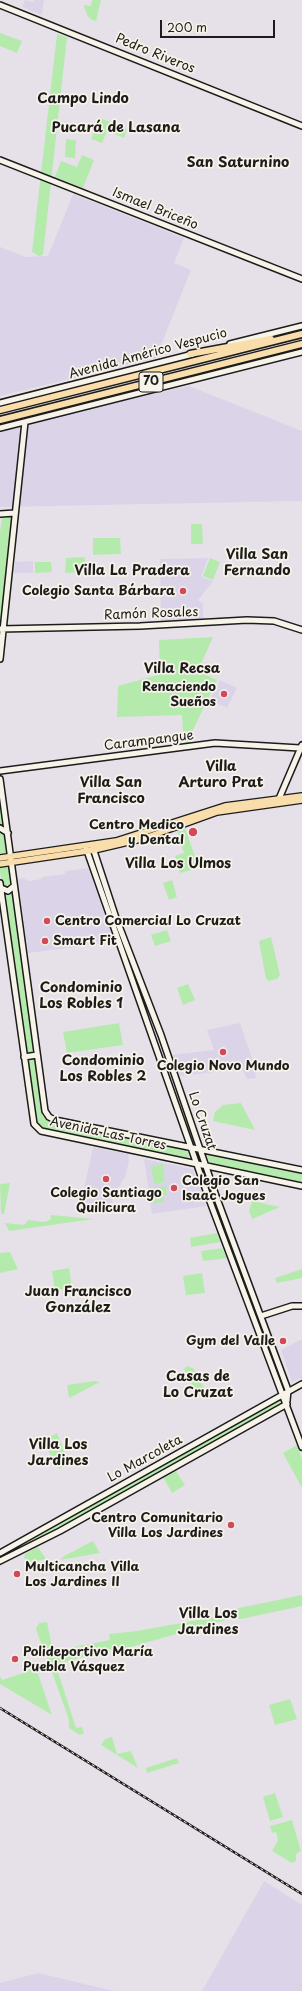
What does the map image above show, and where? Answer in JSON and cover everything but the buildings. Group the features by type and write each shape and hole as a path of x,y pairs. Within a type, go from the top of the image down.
{"highway":[{"path":"190,354 257,341 301,335"},
{"name":"70","path":"0,410 301,335"},
{"name":"70","path":"0,420 302,344"}],"main road":[{"path":"0,864 10,860 140,840 217,812 302,796"},
{"path":"279,801 302,800"},
{"path":"0,858 10,860"}],"street":[{"name":"Pedro Riveros","path":"0,5 302,126"},
{"name":"Ismael Briceño","path":"0,160 302,279"},
{"name":"Avenida Américo Vespucio","path":"0,403 302,326"},
{"path":"0,428 302,352"},
{"path":"0,659 14,513 25,422"},
{"path":"0,514 14,513"},
{"name":"Ramón Rosales","path":"2,629 143,626 261,620 278,622 302,630"},
{"name":"Carampangue","path":"0,771 215,743 301,747"},
{"path":"279,801 301,747"},
{"name":"Avenida Las Torres","path":"0,779 45,1111 51,1119 302,1170"},
{"path":"0,828 8,833"},
{"name":"Lo Cruzat","path":"93,848 118,923 161,1035 205,1165 288,1390 286,1404"},
{"name":"Lo Cruzat","path":"86,849 190,1148 302,1447"},
{"path":"0,886 8,891 14,886"},
{"name":"Avenida Las Torres","path":"0,886 34,1124 39,1130 302,1186"},
{"path":"24,1057 37,1055"},
{"path":"180,1146 184,1142 186,1135"},
{"path":"209,1176 217,1168"},
{"path":"246,1296 248,1293 252,1293"},
{"path":"261,1316 292,1306 302,1306"},
{"name":"Lo Marcoleta","path":"0,1553 288,1390 302,1384"},
{"name":"Lo Marcoleta","path":"0,1561 60,1531 286,1404"},
{"path":"79,1508 84,1517"},
{"path":"55,1523 60,1531"}],"shaded area":[{"path":"25,0 34,2 34,0 44,0 42,15 22,7"},
{"path":"73,194 184,238 174,263 191,270 156,358 0,396 0,247 26,257 48,256"},
{"path":"189,386 302,431 302,501 0,507 0,431 106,404"},
{"name":"Colegio Santa Bárbara","path":"208,558 201,577 213,581 198,600 203,604 203,619 161,621 160,559"},
{"path":"33,561 33,573 14,573 15,562"},
{"name":"Renaciendo Sueños","path":"220,680 237,688 227,708 210,700"},
{"path":"88,868 115,942 28,953 18,879 23,878 29,881 41,879 42,877 65,874 65,871"},
{"name":"Colegio Novo Mundo","path":"240,1023 253,1061 256,1078 247,1079 242,1069 180,1076 172,1055 214,1050 207,1030"},
{"name":"Colegio Santiago Quilicura","path":"93,1147 128,1154 129,1161 125,1177 114,1195 110,1209 81,1203"},
{"name":"Colegio San Isaac Jogues","path":"144,1159 193,1169 206,1206 152,1214"},
{"path":"302,1339 302,1378 292,1382 281,1350"},
{"path":"264,1881 302,1905 302,1991 202,1991"},
{"path":"38,1973 114,1991 0,1991 0,1983"}],"green space":[{"path":"92,0 101,0 96,21 89,18 84,5 91,6"},
{"path":"0,33 22,41 17,53 0,46"},
{"path":"57,34 67,37 43,255 39,256 32,252"},
{"path":"100,118 127,129 124,138 107,131 102,143 91,139"},
{"path":"66,139 76,140 75,158 65,157"},
{"path":"82,155 94,160 83,188 55,177 61,161 77,167"},
{"path":"2,517 12,517 0,626 0,532"},
{"path":"191,524 202,524 203,544 191,544"},
{"path":"93,538 120,538 121,554 93,555"},
{"path":"85,557 84,572 65,573 66,558"},
{"path":"210,558 220,562 213,580 203,576"},
{"path":"35,562 51,562 52,572 35,573"},
{"path":"213,637 198,671 217,680 190,736 191,744 184,746 182,715 117,717 118,686 158,675 160,671 159,640"},
{"path":"0,800 43,1117 52,1122 187,1150 190,1160 43,1129 36,1124 0,872"},
{"path":"185,828 199,868 180,873 175,856 184,853 177,830"},
{"path":"172,880 177,897 169,900 163,883"},
{"path":"167,930 171,941 155,946 151,935"},
{"path":"271,937 280,975 277,979 269,981 266,979 259,941"},
{"path":"188,984 195,1000 183,1005 177,988"},
{"path":"119,1023 123,1045 67,1053 63,1032"},
{"path":"241,1103 255,1130 213,1121 215,1112 223,1105"},
{"path":"206,1152 302,1172 302,1183 210,1164"},
{"path":"163,1164 165,1182 154,1184 151,1166"},
{"path":"10,1183 4,1214 1,1214 0,1184"},
{"path":"166,1186 167,1195 158,1196 164,1197 164,1202 153,1203 152,1188"},
{"path":"252,1201 280,1207 252,1219 249,1211"},
{"path":"51,1215 94,1219 9,1231 5,1223 24,1225 28,1220 44,1222 50,1220"},
{"path":"217,1233 221,1242 191,1247 190,1238"},
{"path":"222,1248 227,1258 203,1261 201,1251"},
{"path":"10,1252 18,1269 0,1273 0,1253"},
{"path":"69,1268 72,1288 55,1290 52,1271"},
{"path":"302,1269 302,1278 277,1283 275,1278"},
{"path":"202,1273 205,1293 186,1295 183,1276"},
{"path":"187,1366 193,1368 204,1388 204,1395 198,1395 184,1369"},
{"path":"95,1381 100,1382 69,1398 67,1385"},
{"path":"280,1398 281,1403 20,1550 16,1546"},
{"path":"57,1433 69,1463 59,1469 42,1441"},
{"path":"297,1445 302,1459 302,1488 283,1453"},
{"path":"176,1471 185,1485 172,1493 163,1477"},
{"path":"93,1541 100,1553 60,1560 64,1556"},
{"path":"38,1547 46,1559 31,1562 24,1558 25,1554"},
{"path":"302,1595 302,1606 241,1619 233,1618 113,1652 111,1649 58,1664 57,1669 76,1728 82,1727 84,1733 80,1735 69,1728 69,1720 46,1655 49,1652 110,1640 109,1634 137,1631 220,1616 239,1608"},
{"path":"47,1622 52,1647 44,1652 36,1629 39,1623"},
{"path":"34,1662 52,1715 0,1684 0,1676 2,1680 29,1671 27,1665"},
{"path":"290,1699 297,1719 275,1725 269,1705"},
{"path":"112,1737 117,1754 131,1751 138,1768 101,1745 105,1739"},
{"path":"177,1758 179,1763 147,1773 146,1768"},
{"path":"275,1793 283,1817 270,1821 263,1797"},
{"path":"292,1820 301,1851 296,1854 296,1861 292,1863 272,1851 278,1840 276,1832 272,1833 270,1826"}],"railway":[{"path":"0,1708 302,1894"}],"place":[{"name":"Colegio Santa Bárbara","path":"183,591"},
{"name":"Renaciendo Sueños","path":"224,694"},
{"name":"Centro Medico y Dental","path":"193,832"},
{"name":"Centro Comercial Lo Cruzat","path":"47,921"},
{"name":"Smart Fit","path":"45,941"},
{"name":"Colegio Novo Mundo","path":"223,1052"},
{"name":"Colegio Santiago Quilicura","path":"106,1179"},
{"name":"Colegio San Isaac Jogues","path":"174,1188"},
{"name":"Gym del Valle","path":"283,1341"},
{"name":"Centro Comunitario Villa Los Jardines","path":"231,1525"},
{"name":"Multicancha Villa Los Jardines II","path":"17,1574"},
{"name":"Polideportivo María Puebla Vásquez","path":"15,1659"}],"district":[{"name":"Campo Lindo","path":"83,99"},
{"name":"Pucará de Lasana","path":"116,128"},
{"name":"San Saturnino","path":"238,163"},
{"name":"Villa San Fernando","path":"257,564"},
{"name":"Villa La Pradera","path":"132,571"},
{"name":"Villa Recsa","path":"182,669"},
{"name":"Villa Arturo Prat","path":"221,776"},
{"name":"Villa San Francisco","path":"111,792"},
{"name":"Villa Los Ulmos","path":"178,864"},
{"name":"Condominio Los Robles 1","path":"81,996"},
{"name":"Condominio Los Robles 2","path":"103,1070"},
{"name":"Juan Francisco González","path":"78,1300"},
{"name":"Casas de Lo Cruzat","path":"198,1386"},
{"name":"Villa Los Jardines","path":"58,1454"},
{"name":"Villa Los Jardines","path":"208,1622"}]}
